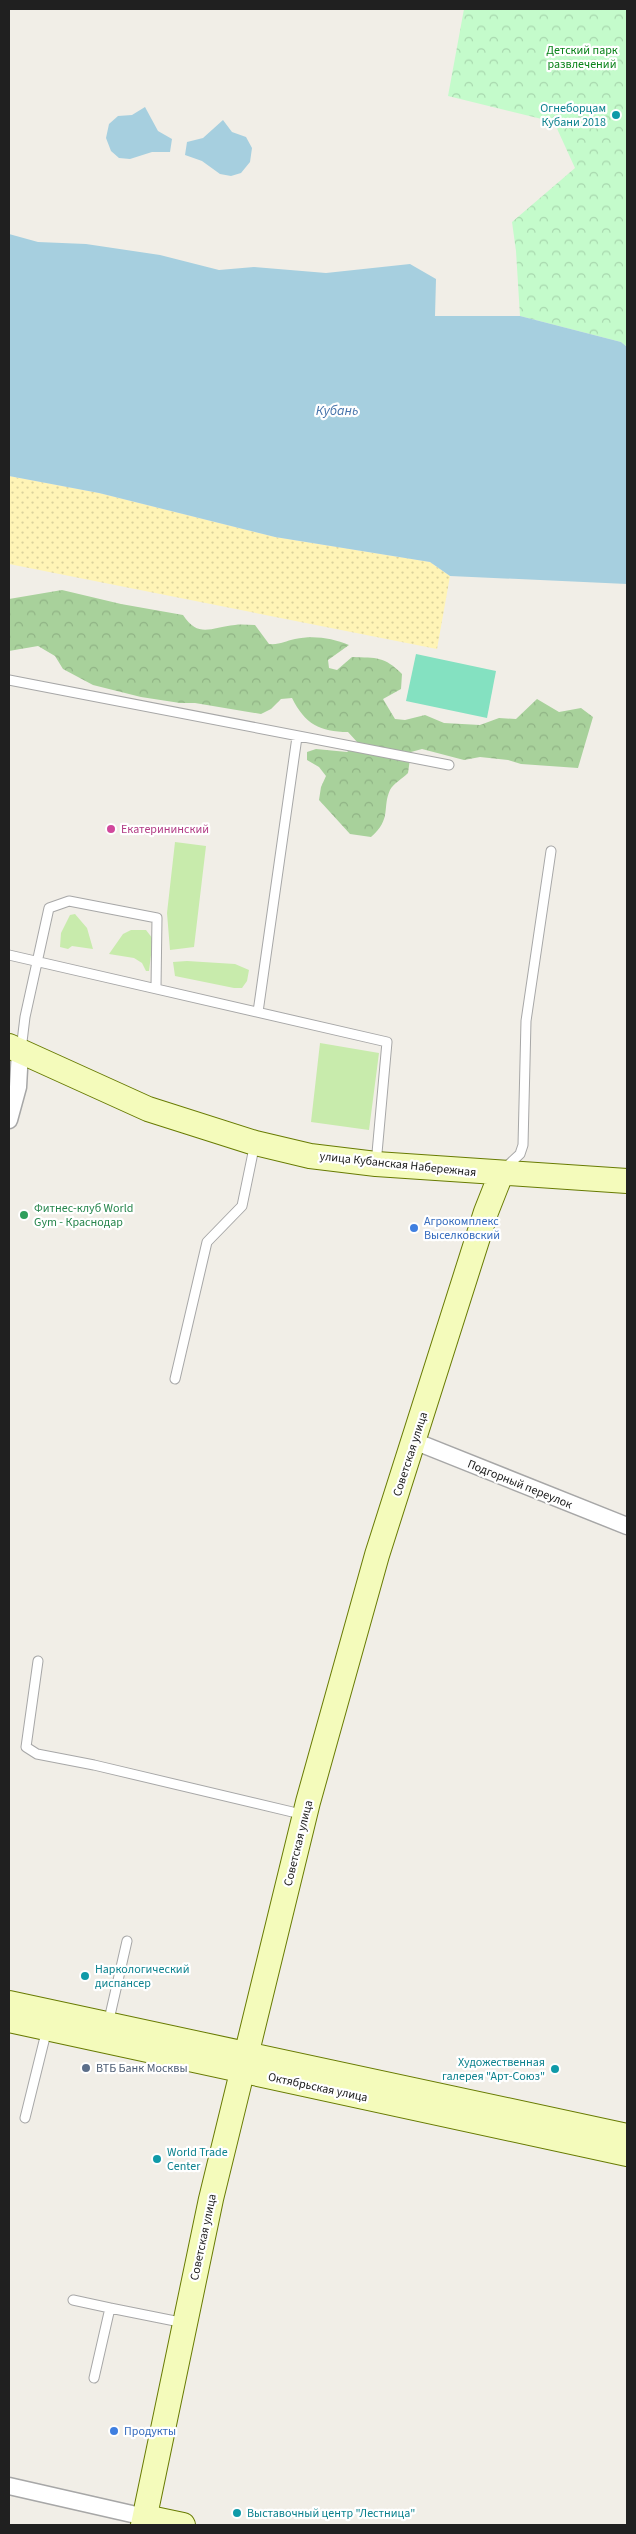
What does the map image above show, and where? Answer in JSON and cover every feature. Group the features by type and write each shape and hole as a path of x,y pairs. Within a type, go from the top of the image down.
{"street":[{"name":"улица Кубанская Набережная","path":"14,1049 148,1109 254,1143 310,1156 376,1164 501,1174 627,1181"},
{"path":"9,1120 18,1087 14,1049"},
{"name":"Советская улица","path":"144,2521 185,2323 243,2063 305,1815 366,1593 486,1212 501,1174"},
{"name":"Подгорный переулок","path":"414,1441 627,1526"},
{"name":"Октябрьская улица","path":"9,2003 108,2025 243,2063 627,2154"},
{"name":"Октябрьская улица","path":"9,2020 47,2029 243,2063 627,2136"},
{"path":"9,2486 144,2521 183,2525"}],"lane":[{"path":"9,680 296,737 449,765"},
{"path":"258,1012 296,737"},
{"path":"501,1174 507,1164 520,1154 523,1145 526,1021 551,851"},
{"path":"14,1049 48,908 68,901 157,918 156,987"},
{"path":"9,955 156,987 386,1042 376,1164"},
{"path":"175,1379 207,1242 242,1206 254,1143"},
{"path":"38,1661 26,1746 36,1754 94,1765 305,1815"},
{"path":"108,2025 128,1941"},
{"path":"26,2118 47,2029"},
{"path":"73,2300 185,2323"},
{"path":"94,2378 110,2308"}],"green space":[{"name":"Детский парк развлечений","path":"464,9 627,9 627,347 621,342 520,316 516,251 512,222 575,168 554,122 448,96"},
{"path":"62,590 121,604 183,615 195,627 200,629 255,625 269,644 316,637 349,645 328,660 329,668 337,670 352,657 368,658 385,661 402,674 401,689 383,699 395,719 405,720 425,715 444,723 480,725 499,718 516,719 537,699 559,712 581,708 593,717 578,768 521,764 508,760 480,757 464,760 422,749 411,752 408,773 390,790 384,819 378,831 371,837 350,834 319,800 321,787 326,776 319,767 307,760 307,752 316,749 347,752 358,743 348,732 338,732 314,725 302,714 292,698 281,699 271,709 261,714 195,703 180,703 141,697 93,685 63,669 55,656 38,646 9,651 9,599"},
{"path":"416,654 496,671 487,718 406,701"},
{"path":"175,842 206,846 194,947 170,950 167,913"},
{"path":"75,914 87,928 93,949 72,946 68,949 60,947 61,933 70,915"},
{"path":"131,930 146,930 153,939 149,971 146,971 142,963 134,958 109,954 123,934"},
{"path":"173,962 235,964 249,970 247,981 242,988 234,988 175,976"},
{"path":"320,1043 379,1053 369,1130 311,1122"}],"sand":[{"path":"9,476 99,493 275,537 430,562 450,576 437,649 9,564"}],"water":[{"path":"145,107 158,131 172,139 170,152 152,152 130,159 119,158 111,151 106,138 109,124 118,116 132,115"},
{"path":"223,120 232,132 246,137 252,148 250,162 241,173 231,176 220,174 202,161 185,155 187,142 203,138"},
{"name":"Кубань","path":"9,234 38,242 86,244 160,255 219,270 254,267 326,273 410,264 436,279 435,316 520,316 621,342 627,347 627,584 450,576 430,562 275,537 99,493 9,476"}],"place":[{"name":"Огнеборцам Кубани 2018","path":"616,115"},
{"name":"Екатерининский","path":"111,829"},
{"name":"Фитнес-клуб World Gym - Краснодар","path":"24,1215"},
{"name":"Агрокомплекс Выселковский","path":"414,1228"},
{"name":"Наркологический диспансер","path":"85,1976"},
{"name":"ВТБ Банк Москвы","path":"86,2068"},
{"name":"Художественная галерея \"Арт-Союз\"","path":"555,2069"},
{"name":"World Trade Center","path":"157,2159"},
{"name":"Продукты","path":"114,2431"},
{"name":"Выставочный центр \"Лестница\"","path":"237,2513"}]}
